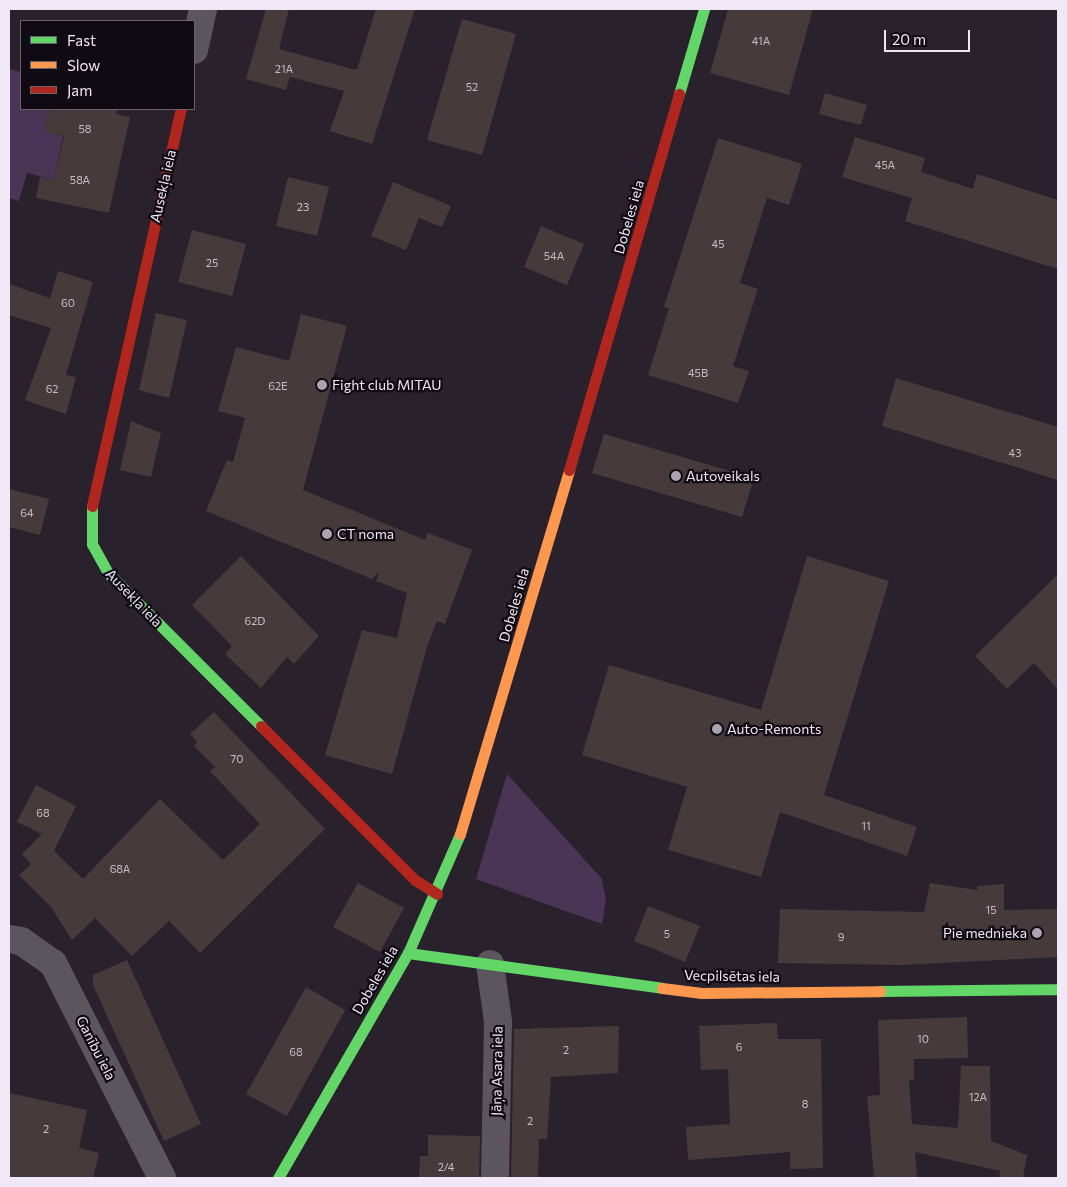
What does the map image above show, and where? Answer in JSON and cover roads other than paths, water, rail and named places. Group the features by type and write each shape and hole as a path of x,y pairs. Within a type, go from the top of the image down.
{"street":[{"path":"195,45 203,9"},
{"name":"Dobeles iela","path":"278,1178 408,954 437,894 467,818 704,9"},
{"name":"Ausekļa iela","path":"180,110 90,510 92,544 108,573 415,880 437,894"},
{"name":"Ganību iela","path":"9,939 21,941 53,963 162,1178"},
{"name":"Vecpilsētas iela","path":"408,954 702,993 1058,989"},
{"name":"Jāņa Asara iela","path":"490,964 498,1022 494,1178"}],"place":[{"name":"Fight club MITAU","path":"322,385"},
{"name":"Autoveikals","path":"676,476"},
{"name":"CT noma","path":"327,534"},
{"name":"Auto-Remonts","path":"717,729"},
{"name":"Pie mednieka","path":"1037,933"}]}
